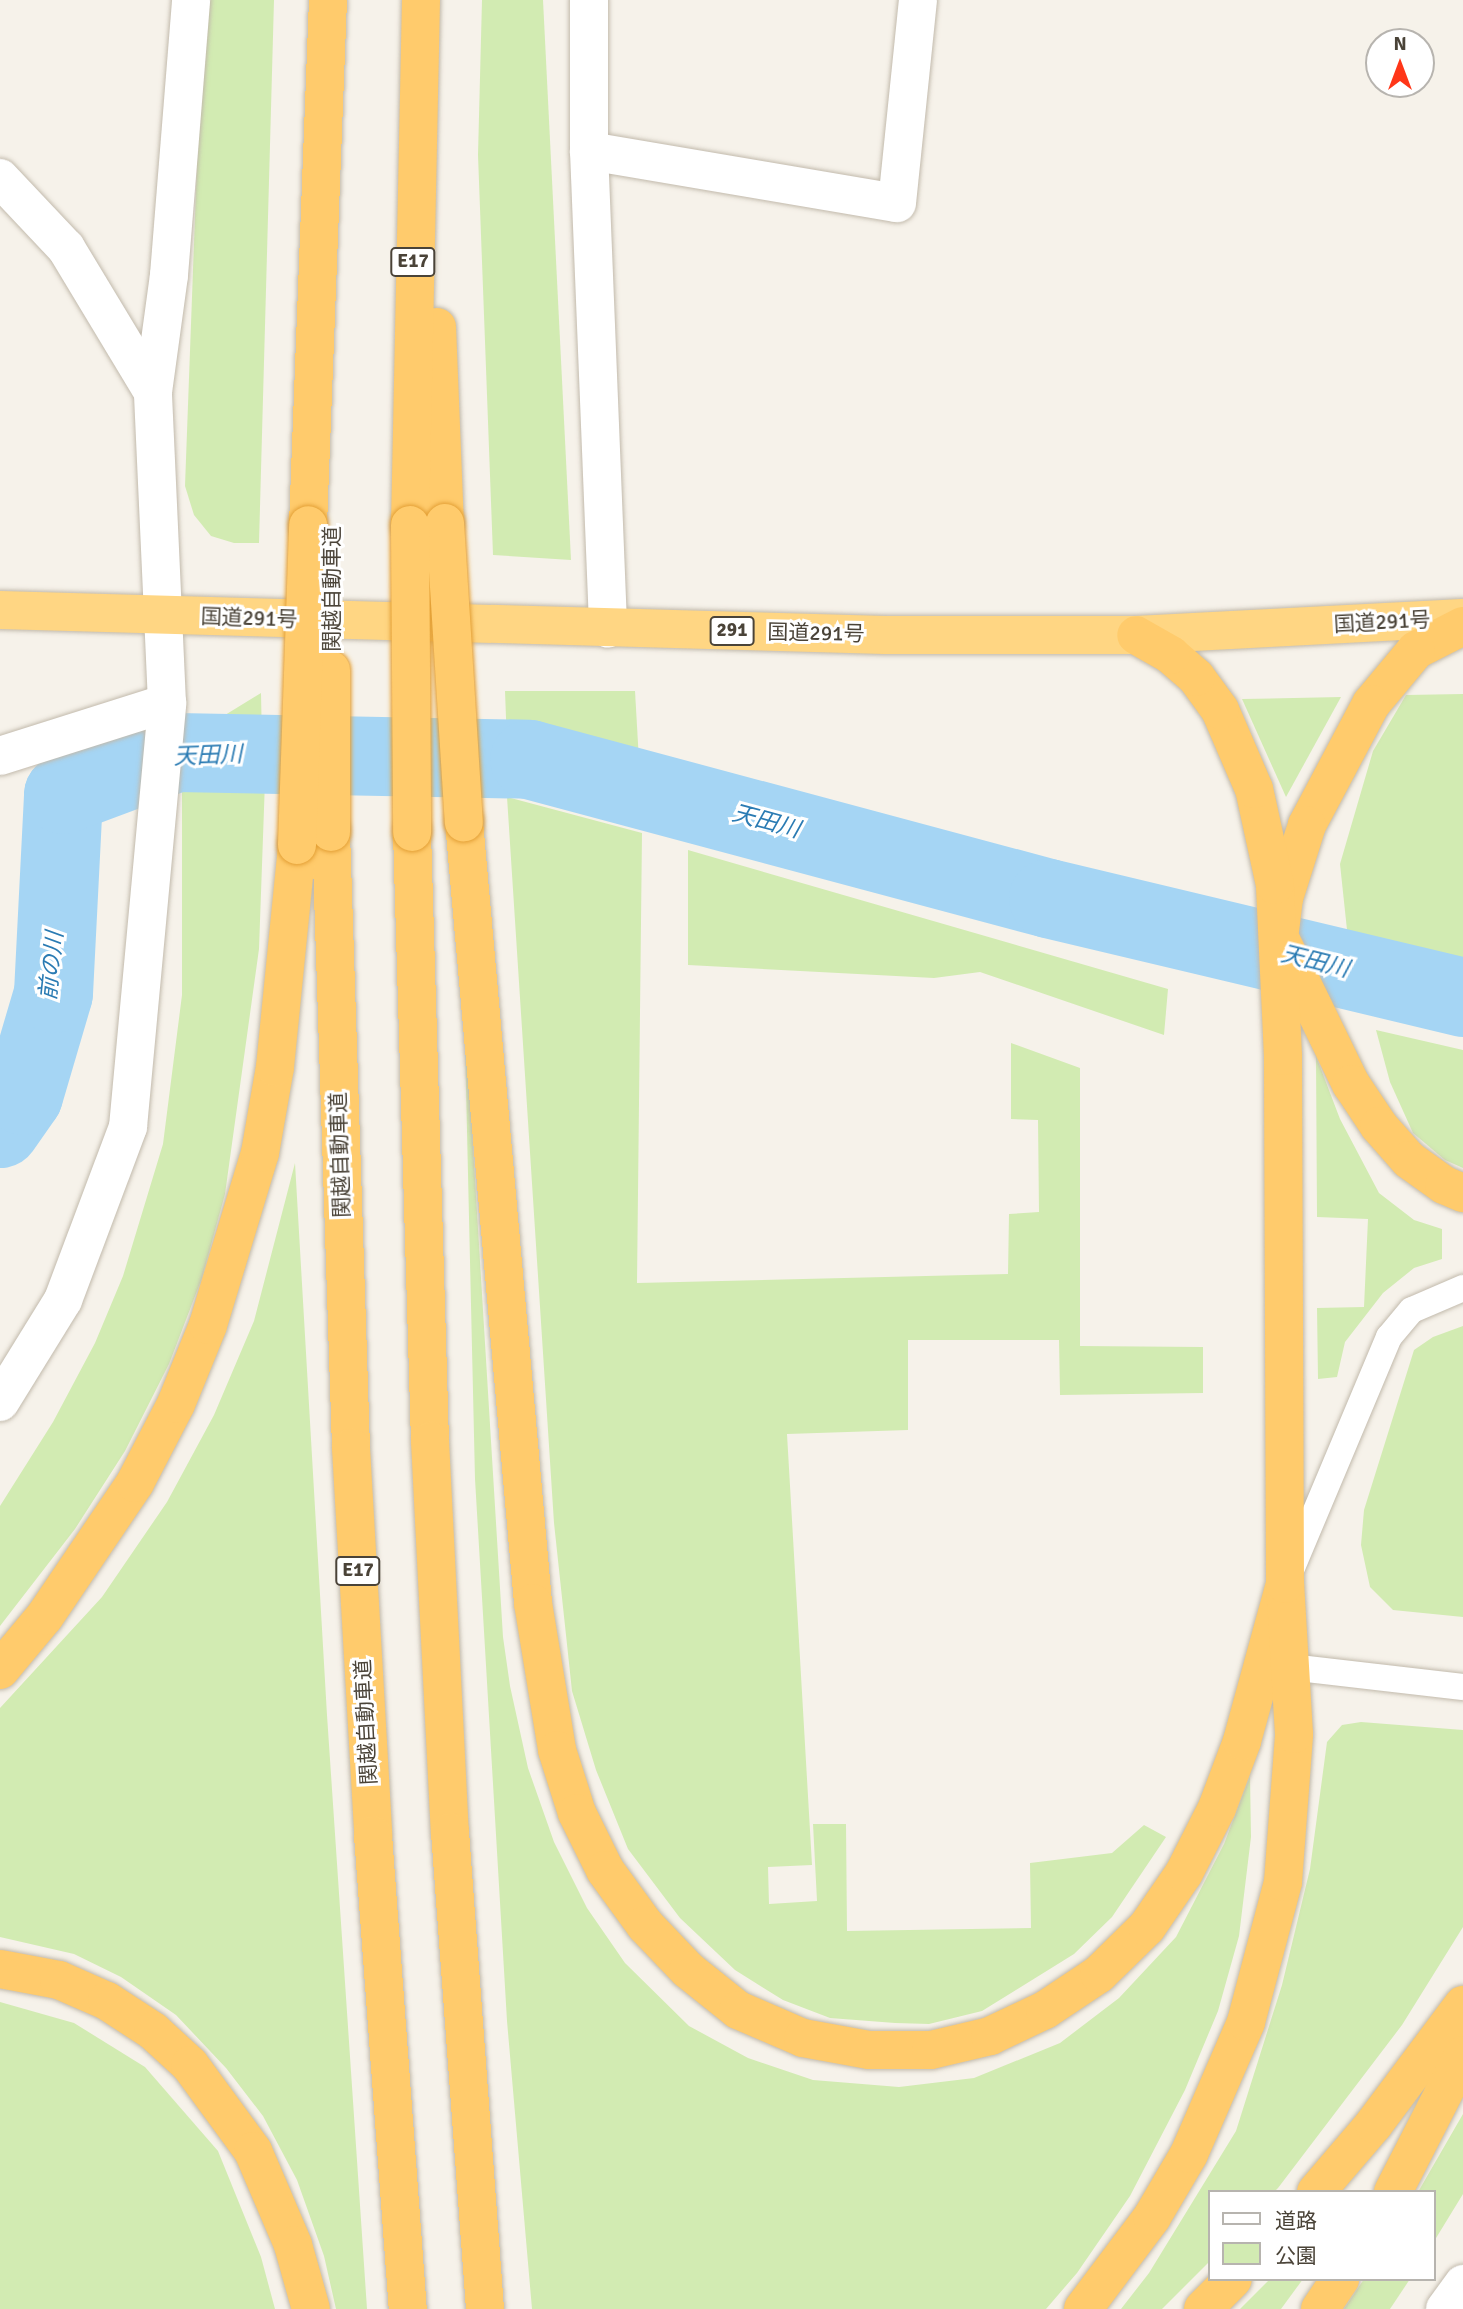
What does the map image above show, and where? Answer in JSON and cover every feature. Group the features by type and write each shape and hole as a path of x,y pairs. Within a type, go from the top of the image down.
{"highway":[{"path":"320,525 328,0"},
{"name":"関越自動車道","path":"341,0 320,525 314,839 374,1849 408,2309"},
{"name":"E17","path":"421,0 427,524"},
{"path":"429,0 431,188 427,524 412,832 430,1441 450,1832 485,2309"},
{"path":"427,524 464,822 533,1603 557,1750 577,1813 605,1870 645,1925 688,1970 738,2010 803,2038 869,2050 931,2050 990,2036 1045,2010 1099,1974 1147,1927 1184,1873 1217,1808 1242,1741 1285,1584"},
{"name":"国道291号","path":"0,610 608,629 1136,635 1463,618"},
{"path":"1463,626 1416,650 1371,704 1307,825 1284,898 1279,936 1351,1084 1379,1126 1409,1160 1444,1185 1463,1193"},
{"path":"1083,2309 1152,2217 1189,2154 1246,2022 1283,1882 1294,1734 1285,1584 1279,936 1267,834 1238,746 1196,677 1171,655 1136,635"},
{"path":"0,1670 45,1616 135,1483 176,1404 208,1325 260,1153 314,839"},
{"path":"0,1969 59,1980 107,2001 153,2031 190,2065 226,2108 258,2162 293,2245 311,2309"},
{"path":"1318,2190 1374,2124 1463,2005"},
{"path":"1394,2190 1463,2055"},
{"path":"1203,2309 1231,2281"},
{"path":"1320,2309 1339,2281"}],"street":[{"path":"0,1402 63,1300 128,1126 167,703 160,615 153,392 169,275 191,0"},
{"path":"589,0 589,150 608,629"},
{"path":"589,150 897,203 918,0"},
{"path":"0,178 66,248 153,392"},
{"path":"0,756 167,703"},
{"path":"1445,2309 1463,2284"}],"lane":[{"path":"1285,1584 1389,1337 1412,1310 1463,1288"},
{"path":"1290,1667 1463,1687"}],"green space":[{"path":"203,0 274,0 259,543 234,543 211,536 194,515 185,486"},
{"path":"482,0 543,0 571,560 493,555 478,155"},
{"path":"505,691 635,691 640,778 507,744"},
{"path":"261,693 262,742 240,743 228,719 213,729 219,746 186,747 186,739"},
{"path":"1463,694 1463,988 1350,958 1340,864 1373,751 1406,695"},
{"path":"1341,697 1286,797 1242,699"},
{"path":"220,778 265,781 259,949 225,1194 202,1278 169,1364 125,1451 75,1529 0,1626 0,1506 53,1422 95,1343 123,1276 163,1144 182,995 182,790"},
{"path":"507,797 642,833 637,1283 1008,1274 1009,1214 1039,1212 1038,1120 1011,1119 1011,1043 1080,1068 1080,1346 1203,1347 1203,1393 1060,1395 1059,1340 908,1340 908,1430 787,1434 812,1865 768,1867 769,1904 817,1901 813,1824 846,1824 847,1931 1031,1928 1030,1863 1112,1853 1144,1825 1166,1837 1112,1917 1074,1954 982,2011 929,2024 895,2023 830,2018 783,2000 735,1970 680,1918 628,1849 596,1770 572,1691 554,1523"},
{"path":"688,850 1168,989 1164,1035 980,972 934,978 688,965"},
{"path":"464,1000 503,1637 510,1686 528,1768 554,1842 587,1908 625,1963 689,2026 748,2058 813,2080 899,2087 974,2078 1060,2043 1119,1998 1176,1937 1224,1844 1250,1776 1251,1837 1239,1936 1218,2011 1185,2090 1130,2196 1077,2273 1046,2309 532,2309 507,2021 475,1479"},
{"path":"1376,1030 1463,1050 1463,1168 1445,1160 1413,1133 1390,1082"},
{"path":"1316,1056 1340,1119 1379,1193 1414,1220 1442,1229 1442,1259 1414,1268 1383,1293 1345,1342 1337,1377 1318,1379 1317,1308 1364,1307 1368,1219 1317,1217"},
{"path":"295,1163 327,1715 367,2309 336,2309 324,2256 297,2180 263,2116 226,2068 176,2015 121,1977 74,1954 0,1937 0,1708 102,1597 167,1502 214,1415 254,1321"},
{"path":"1463,1326 1463,1617 1393,1610 1370,1587 1361,1545 1364,1510 1414,1350 1433,1337"},
{"path":"1361,1722 1463,1730 1463,1927 1402,2025 1278,2188 1208,2190 1208,2263 1162,2309 1121,2309 1149,2273 1236,2131 1282,1985 1310,1869 1327,1742 1342,1725"},
{"path":"0,2002 74,2023 145,2067 218,2151 261,2257 275,2309 0,2309"},
{"path":"1463,2114 1463,2194 1435,2240 1435,2190 1419,2190"},
{"path":"1268,2281 1302,2281 1281,2309 1240,2309"},
{"path":"1363,2281 1409,2281 1390,2309 1344,2309"}],"waterway":[{"name":"天田川","path":"0,1128 23,1095 53,993 63,794 176,752 529,759 1048,898 1463,997"}],"water label":[{"name":"前の川","path":"52,966"}]}
